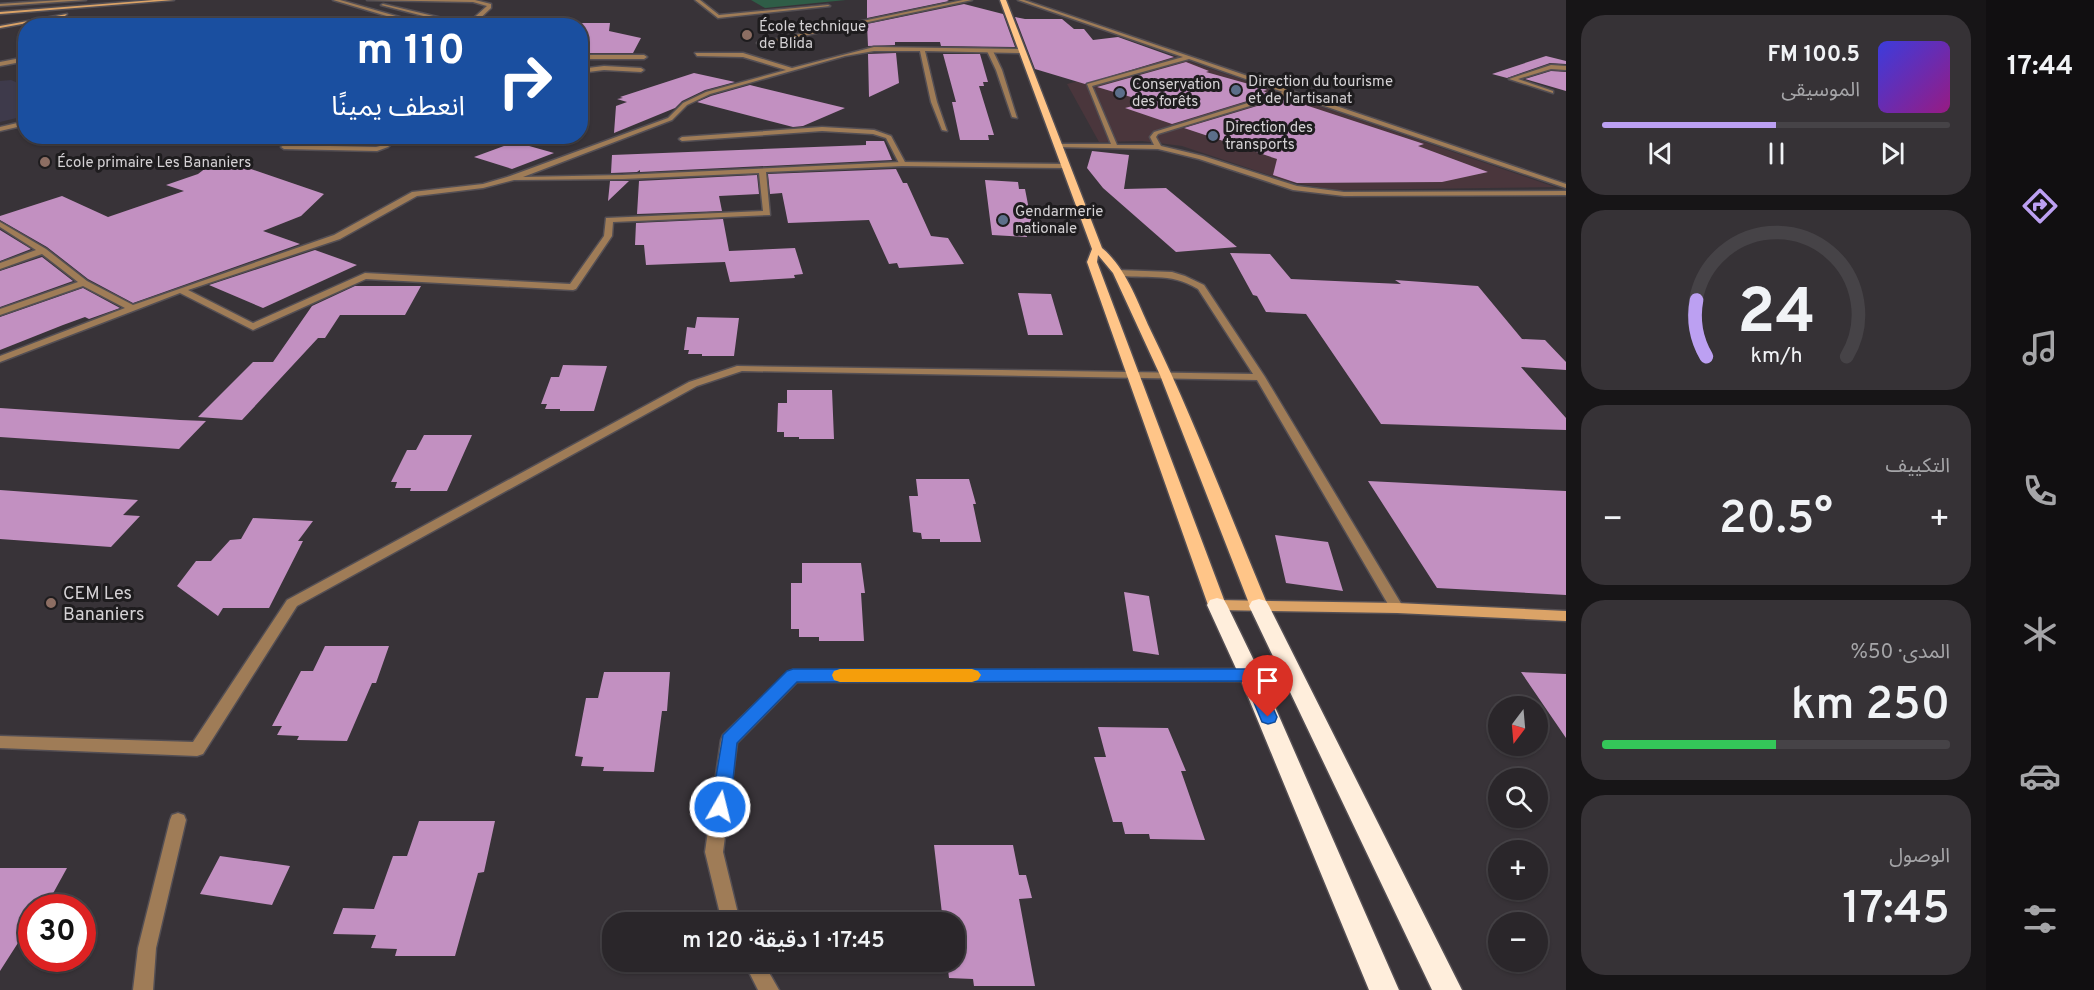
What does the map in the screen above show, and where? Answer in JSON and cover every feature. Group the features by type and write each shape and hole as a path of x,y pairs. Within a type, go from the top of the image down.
{"highway":[{"path":"1217,605 1251,675 1384,990"},
{"path":"1258,606 1447,990"}],"main road":[{"path":"0,13 172,0"},
{"path":"1003,0 1020,51 1097,249 1109,259 1118,273 1166,375 1258,606"},
{"path":"47,18 119,4"},
{"path":"0,27 18,24"},
{"path":"1097,249 1092,262 1217,605 1397,608 1566,616"}],"street":[{"path":"0,5 84,0"},
{"path":"89,6 95,0"},
{"path":"335,0 402,18"},
{"path":"439,18 369,0 466,1 489,5 489,8 477,18"},
{"path":"697,0 717,16 828,6"},
{"path":"760,43 970,0"},
{"path":"1020,0 1566,186"},
{"path":"0,359 180,290 337,237 415,194 483,186 510,179 670,118 685,104 708,93 844,55 874,50 1020,51"},
{"path":"922,50 934,102 945,130"},
{"path":"990,51 1015,117"},
{"path":"697,54 743,55 791,69"},
{"path":"588,57 644,57"},
{"path":"1115,147 1089,86 1188,58"},
{"path":"0,64 18,61"},
{"path":"1551,92 1512,79 1551,67 1566,68"},
{"path":"588,70 604,68 641,70"},
{"path":"1158,147 1153,137 1156,133 1292,91"},
{"path":"0,129 18,125"},
{"path":"682,139 822,129 874,131 889,137 902,164"},
{"path":"284,147 377,149 388,144"},
{"path":"1057,146 1158,147 1201,157 1296,188 1344,194 1566,193"},
{"path":"510,179 623,177 902,164 1064,166"},
{"path":"180,290 253,327 365,276 573,286 608,236 609,220 767,213 762,170"},
{"path":"0,224 43,251 84,283 132,309"},
{"path":"0,266 43,251"},
{"path":"1118,273 1172,275 1196,283 1204,291 1260,377 1397,608"},
{"path":"0,312 84,283"},
{"path":"0,742 196,749 292,603 693,384 741,368 1260,377"},
{"path":"729,912 714,852 729,740 793,676 1251,675"},
{"path":"143,990 147,948 178,820"},
{"path":"759,972 769,990"}],"shaded area":[{"path":"1173,56 1555,187 1335,190 1290,182 1182,146 1142,141 1099,142 1067,84"},
{"path":"11,80 18,83 18,118 0,122 0,81"}],"green space":[{"path":"751,0 846,0 765,8"}],"building":[{"path":"867,0 947,0 949,1 867,18"},
{"path":"964,4 1003,14 1015,47 941,46 940,42 895,42 895,45 868,46 867,24"},
{"path":"1015,17 1062,19 1074,29 1084,29 1093,40 1118,37 1174,57 1085,84 1035,69"},
{"path":"588,23 610,23 609,31 641,38 633,53 588,53"},
{"path":"896,53 899,83 869,97 868,54"},
{"path":"943,54 980,54 988,82 983,82 984,86 979,86 994,135 988,135 989,140 960,140 952,102 956,102"},
{"path":"1546,56 1566,61 1566,64 1550,63 1507,78 1492,74"},
{"path":"1186,62 1209,71 1206,72 1263,88 1267,90 1263,91 1270,94 1172,124 1125,108 1148,102 1097,87"},
{"path":"1551,71 1566,72 1566,91 1525,79"},
{"path":"694,73 735,82 705,90 682,101 675,108 614,133 616,106 627,102 617,99"},
{"path":"750,85 845,108 803,126 793,127 697,102"},
{"path":"1284,98 1424,144 1418,146 1488,172 1442,182 1297,183 1273,175 1277,159 1184,128"},
{"path":"866,141 884,141 892,160 611,173 612,155 866,145"},
{"path":"510,144 522,144 554,153 512,169 474,157"},
{"path":"1092,151 1129,155 1124,189 1166,188 1237,247 1176,252 1103,188 1087,168"},
{"path":"219,158 324,194 301,216 263,231 300,244 133,303 88,279 47,247 0,220 0,216 62,196 108,217 184,191 166,185 198,174"},
{"path":"896,169 903,183 907,183 931,236 948,238 964,264 899,268 897,263 889,264 869,220 788,223 782,193 770,194 768,174"},
{"path":"757,175 759,194 719,196 722,211 637,214 639,181"},
{"path":"985,180 1018,182 1019,189 1025,189 1033,230 1026,230 1027,237 992,235"},
{"path":"610,181 629,181 608,201"},
{"path":"723,219 729,251 795,248 803,274 794,275 795,278 730,282 725,262 646,265 644,245 635,245 636,223"},
{"path":"0,230 31,249 0,261"},
{"path":"315,250 357,265 263,308 209,285"},
{"path":"1230,253 1270,254 1291,279 1401,284 1395,280 1478,286 1522,339 1545,340 1566,362 1566,370 1521,367 1566,418 1566,430 1381,424 1306,314 1266,312 1257,296 1253,295"},
{"path":"42,257 73,281 0,307 0,271"},
{"path":"355,286 421,286 405,315 340,315 325,338 318,338 242,420 198,417 253,362 273,362 312,306"},
{"path":"83,288 120,308 89,319 85,317 0,350 0,317"},
{"path":"1018,293 1051,294 1063,335 1028,335"},
{"path":"697,317 739,318 734,356 702,356 702,354 688,354 689,350 684,350 687,327 695,328"},
{"path":"563,365 607,366 594,411 560,411 560,409 545,409 547,404 541,404 551,377 559,377"},
{"path":"787,390 832,390 834,439 799,439 799,437 784,437 784,432 777,432 778,403 787,403"},
{"path":"0,408 206,421 179,449 0,437"},
{"path":"424,435 472,435 447,491 410,491 411,488 395,488 397,482 391,482 407,450 416,450"},
{"path":"916,479 969,479 976,504 973,504 981,542 940,542 940,539 922,539 921,533 913,532 909,496 918,496"},
{"path":"1368,481 1566,491 1566,595 1437,588"},
{"path":"0,490 138,500 123,515 140,516 111,547 0,539"},
{"path":"253,518 313,521 298,541 303,541 269,608 223,608 218,616 177,586 196,561 211,561 230,540 241,539"},
{"path":"1275,535 1328,542 1343,591 1286,583"},
{"path":"802,563 861,563 865,593 861,593 864,641 819,641 819,637 799,637 799,629 791,629 791,583 802,583"},
{"path":"1124,592 1149,596 1159,655 1133,651"},
{"path":"325,646 389,646 376,683 372,683 347,741 297,740 299,736 277,735 282,726 272,726 301,671 313,671"},
{"path":"604,672 670,672 667,711 662,711 654,772 603,771 604,767 581,766 583,757 575,756 586,698 598,698"},
{"path":"1521,672 1566,674 1566,738 1548,712 1548,696 1537,696"},
{"path":"1098,727 1168,728 1186,771 1181,771 1205,840 1150,839 1149,834 1125,834 1122,822 1113,822 1094,757 1106,757"},
{"path":"419,821 495,821 484,872 478,873 455,956 395,956 397,949 371,948 376,935 333,934 343,908 374,909 393,856 407,856"},
{"path":"934,845 1013,845 1019,875 1026,875 1032,898 1019,899 1035,986 974,986 973,979 949,978 948,972 965,972 965,912 942,912"},
{"path":"220,856 290,866 272,905 200,894"},
{"path":"0,868 67,868 53,894 18,894 18,943 0,971"}],"slow traffic":[{"path":"840,675 972,675"}],"place":[{"name":"École technique de Blida","path":"747,35"},
{"name":"Direction du tourisme et de l'artisanat","path":"1236,90"},
{"name":"Conservation des forêts","path":"1120,93"},
{"name":"Direction des transports","path":"1213,136"},
{"name":"École primaire Les Bananiers","path":"45,162"},
{"name":"Gendarmerie nationale","path":"1003,220"},
{"name":"CEM Les Bananiers","path":"51,603"}],"route":[{"path":"720,807 729,740 793,676 1251,675 1268,717"}]}
